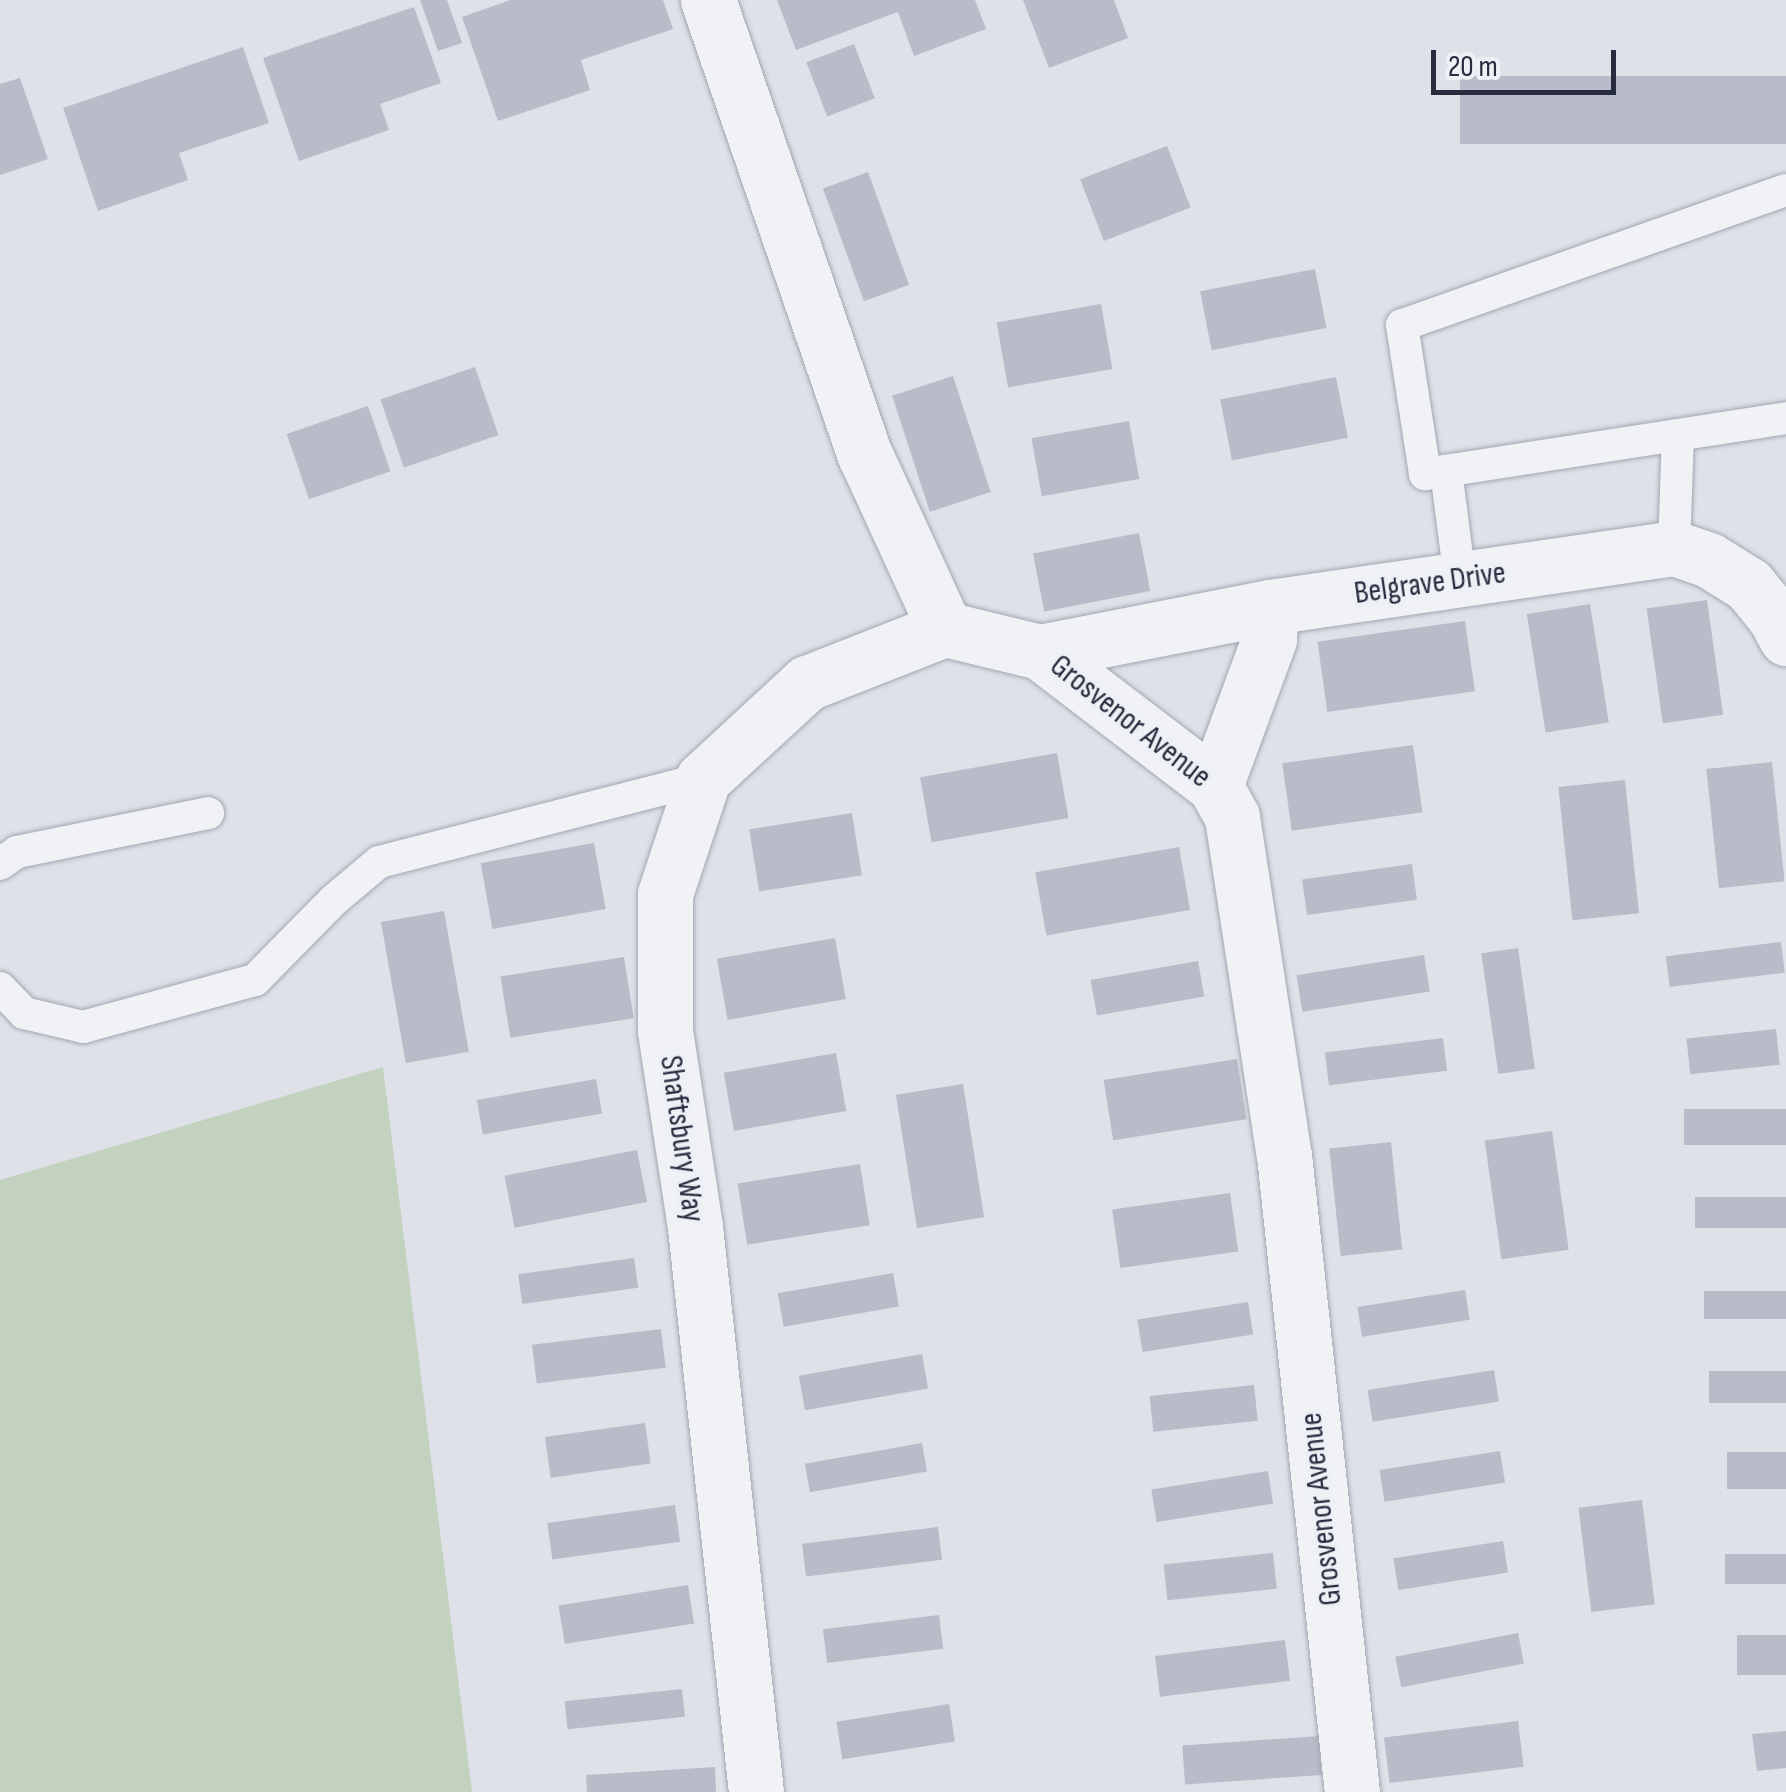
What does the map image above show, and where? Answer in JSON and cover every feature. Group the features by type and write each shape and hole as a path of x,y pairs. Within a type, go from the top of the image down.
{"street":[{"path":"708,0 866,455 945,629"},
{"path":"1674,548 1708,560 1749,585 1775,616 1786,638"},
{"name":"Belgrave Drive","path":"1040,652 1270,607 1674,548"},
{"path":"1215,786 1269,639 1270,607"},
{"name":"Grosvenor Avenue","path":"945,629 1040,652 1215,786 1232,817 1284,1155 1352,1792"},
{"name":"Shaftsbury Way","path":"756,1792 695,1227 666,1032 666,894 703,779 807,683 945,629"}],"lane":[{"path":"1786,190 1402,325 1425,474 1786,418"},
{"path":"1674,548 1678,435"},
{"path":"1446,471 1460,579"},
{"path":"0,988 24,1013 82,1027 255,980 334,900 380,862 703,779"},
{"path":"0,864 16,852 208,813"}],"green space":[{"path":"383,1067 472,1792 0,1792 0,1180"}],"building":[{"path":"420,0 447,0 462,43 438,51"},
{"path":"511,0 663,0 673,29 581,60 590,90 498,121 462,17"},
{"path":"777,0 975,0 986,29 914,56 898,12 796,50"},
{"path":"1023,0 1114,0 1128,38 1049,68"},
{"path":"414,7 441,83 380,104 389,130 299,161 263,58"},
{"path":"854,44 875,98 827,116 806,62"},
{"path":"243,47 269,123 179,153 188,180 98,211 63,108"},
{"path":"1460,76 1786,76 1786,144 1460,144"},
{"path":"20,78 48,159 0,175 0,84"},
{"path":"1167,146 1191,208 1104,241 1080,179"},
{"path":"868,172 909,285 864,301 823,188"},
{"path":"1315,269 1326,328 1212,350 1200,291"},
{"path":"1101,304 1112,369 1008,387 997,322"},
{"path":"475,367 498,435 404,468 380,400"},
{"path":"953,376 991,492 930,512 892,396"},
{"path":"1336,377 1348,438 1232,460 1220,400"},
{"path":"368,406 390,471 309,499 287,434"},
{"path":"1129,421 1139,479 1042,496 1032,438"},
{"path":"1139,533 1150,591 1044,612 1033,554"},
{"path":"1707,600 1723,715 1663,723 1647,608"},
{"path":"1590,604 1609,723 1546,733 1527,614"},
{"path":"1465,621 1475,691 1327,712 1317,642"},
{"path":"1413,745 1422,812 1292,831 1282,763"},
{"path":"1057,753 1068,818 932,842 920,777"},
{"path":"1772,762 1785,881 1719,888 1706,769"},
{"path":"1625,780 1639,913 1572,920 1558,787"},
{"path":"852,813 862,875 759,891 749,829"},
{"path":"594,843 606,909 492,929 481,863"},
{"path":"1179,847 1190,910 1046,935 1035,872"},
{"path":"1412,864 1417,900 1307,915 1302,879"},
{"path":"444,911 469,1052 406,1063 381,922"},
{"path":"835,938 846,999 728,1020 717,959"},
{"path":"1781,942 1785,973 1670,987 1666,956"},
{"path":"1518,948 1535,1069 1498,1074 1481,953"},
{"path":"1424,955 1430,992 1302,1012 1297,975"},
{"path":"624,957 634,1018 510,1038 501,977"},
{"path":"1198,961 1204,996 1097,1015 1091,980"},
{"path":"1776,1029 1780,1065 1690,1074 1686,1038"},
{"path":"1443,1038 1447,1071 1329,1085 1325,1053"},
{"path":"836,1053 846,1111 734,1131 724,1073"},
{"path":"1237,1059 1247,1119 1113,1140 1104,1080"},
{"path":"596,1079 602,1113 483,1134 477,1100"},
{"path":"963,1084 984,1217 917,1228 896,1095"},
{"path":"1684,1109 1786,1109 1786,1145 1684,1145"},
{"path":"1552,1131 1569,1250 1501,1259 1485,1140"},
{"path":"1391,1142 1402,1249 1341,1256 1329,1148"},
{"path":"637,1150 647,1202 515,1228 504,1176"},
{"path":"860,1164 870,1225 747,1245 738,1183"},
{"path":"1230,1193 1238,1251 1120,1268 1112,1210"},
{"path":"1695,1197 1786,1197 1786,1228 1695,1228"},
{"path":"634,1258 638,1288 522,1304 518,1274"},
{"path":"893,1273 899,1306 784,1327 778,1293"},
{"path":"1465,1290 1470,1320 1362,1337 1357,1307"},
{"path":"1704,1291 1786,1291 1786,1319 1704,1319"},
{"path":"1248,1302 1253,1335 1143,1352 1137,1320"},
{"path":"661,1329 666,1368 537,1384 532,1345"},
{"path":"922,1354 928,1388 805,1410 799,1376"},
{"path":"1494,1370 1499,1402 1373,1422 1368,1390"},
{"path":"1709,1371 1786,1371 1786,1403 1709,1403"},
{"path":"1254,1385 1258,1421 1153,1432 1150,1396"},
{"path":"645,1423 651,1464 551,1478 545,1437"},
{"path":"922,1443 927,1472 810,1492 805,1464"},
{"path":"1500,1451 1505,1483 1385,1502 1380,1470"},
{"path":"1727,1452 1786,1452 1786,1489 1727,1489"},
{"path":"1268,1471 1273,1504 1157,1522 1151,1489"},
{"path":"1642,1500 1655,1604 1591,1612 1578,1508"},
{"path":"675,1505 680,1542 552,1560 547,1523"},
{"path":"938,1527 942,1560 806,1576 802,1544"},
{"path":"1503,1541 1508,1573 1398,1590 1393,1558"},
{"path":"1273,1553 1277,1589 1167,1600 1164,1564"},
{"path":"1725,1554 1786,1554 1786,1584 1725,1584"},
{"path":"688,1585 694,1624 565,1644 559,1605"},
{"path":"939,1615 943,1649 827,1663 823,1629"},
{"path":"1518,1633 1524,1663 1401,1687 1395,1657"},
{"path":"1737,1635 1786,1635 1786,1675 1737,1675"},
{"path":"1285,1640 1290,1681 1160,1697 1155,1656"},
{"path":"682,1689 685,1717 568,1729 565,1701"},
{"path":"949,1704 955,1742 842,1759 836,1722"},
{"path":"1518,1721 1524,1767 1390,1783 1384,1737"},
{"path":"1786,1731 1786,1768 1757,1771 1752,1734"},
{"path":"1319,1736 1322,1775 1185,1784 1182,1746"},
{"path":"715,1767 716,1792 587,1792 586,1775"}]}
